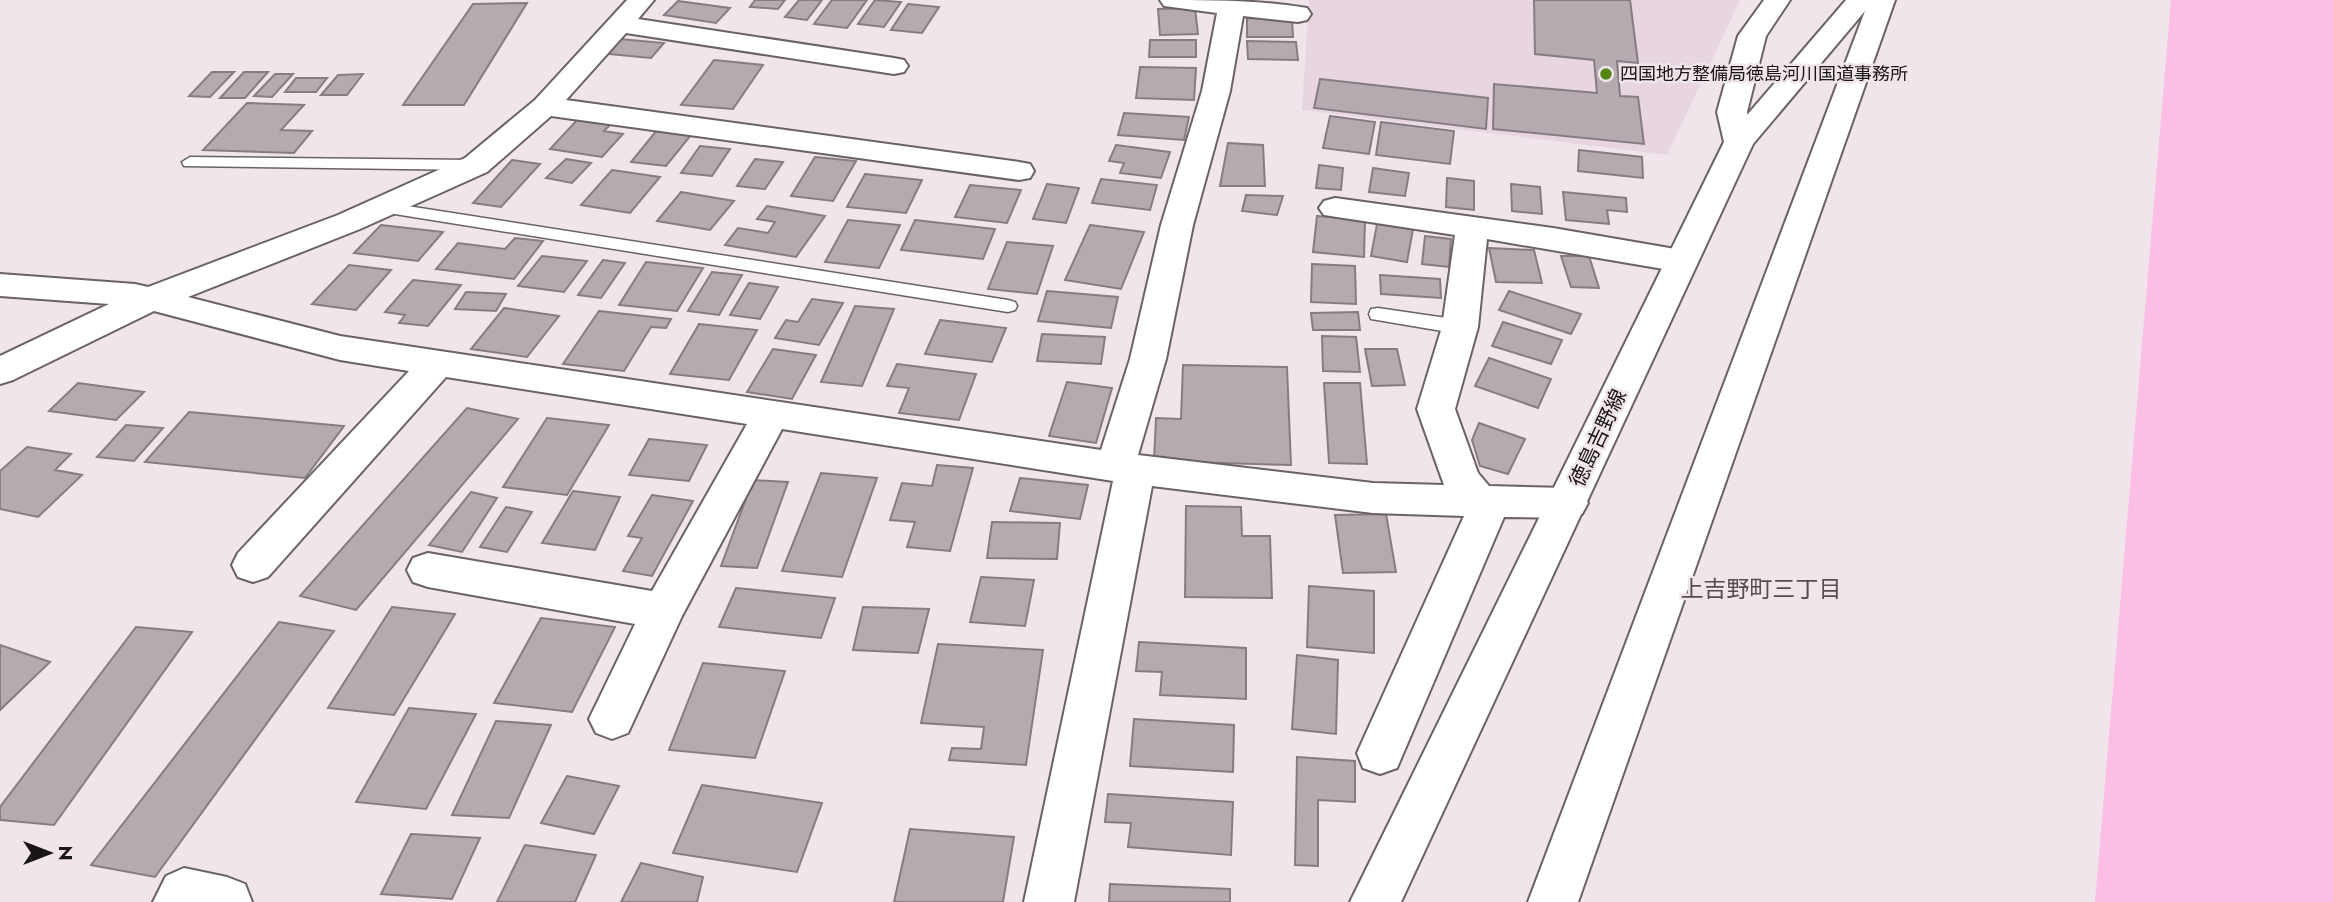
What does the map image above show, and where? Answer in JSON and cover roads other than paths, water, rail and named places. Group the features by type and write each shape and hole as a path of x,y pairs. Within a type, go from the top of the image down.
{"street":[{"path":"0,371 150,299 382,207 476,165 545,106 641,0"},
{"path":"1173,0 1298,14"},
{"path":"1739,142 1732,112 1735,99 1752,36 1777,0"},
{"name":"徳島吉野線","path":"1375,902 1739,142 1849,10 1861,0"},
{"path":"1553,902 1882,0"},
{"path":"1049,902 1125,468 1177,225 1216,91 1231,7"},
{"path":"619,24 894,66"},
{"path":"545,106 1019,171"},
{"path":"1335,208 1553,237 1681,261"},
{"path":"1472,226 1460,327 1436,410 1461,479 1484,500"},
{"path":"0,285 135,295 340,348 770,416 1125,468 1373,498 1568,503"},
{"path":"253,565 437,364"},
{"path":"612,719 663,611 770,416"},
{"path":"1380,753 1484,500"},
{"path":"428,570 663,611"},
{"path":"178,902 184,893 227,902"}],"lane":[{"path":"190,162 476,165"},
{"path":"382,207 1008,306"},
{"path":"1378,314 1460,327"}],"place":[{"name":"四国地方整備局徳島河川国道事務所","path":"1606,74"}],"district":[{"name":"上吉野町三丁目","path":"1761,589"}]}
